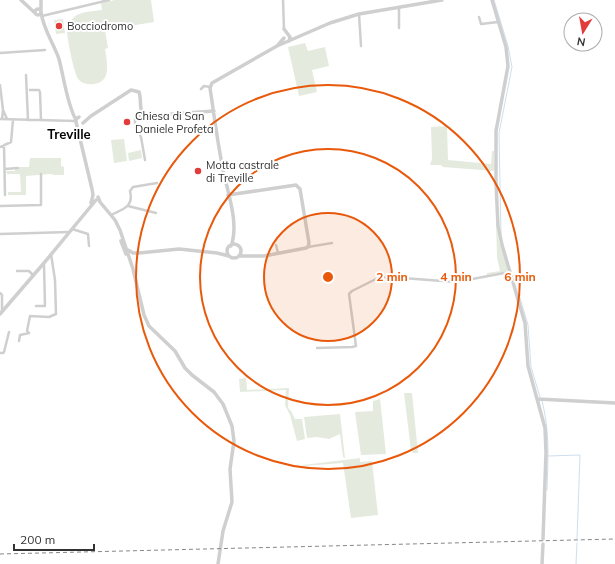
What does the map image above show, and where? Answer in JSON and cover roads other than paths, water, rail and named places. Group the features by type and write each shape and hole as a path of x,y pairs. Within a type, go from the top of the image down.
{"street":[{"path":"21,0 29,8 38,12 109,0"},
{"path":"283,0 284,29 286,39"},
{"path":"286,39 359,14 442,0"},
{"path":"492,1 506,48 508,66 496,131 499,232 525,323 528,366 544,421 543,539"},
{"path":"41,2 38,12 59,60 71,106 79,121 80,136 92,189 95,197 111,216 125,248 137,285 145,319 152,330 175,351 185,368 192,376 214,392 223,404 232,426 234,441 230,469 232,502 223,531 218,564"},
{"path":"399,7 399,28"},
{"path":"359,14 361,46"},
{"path":"479,17 481,24 498,22"},
{"path":"284,29 289,36"},
{"path":"201,89 204,86 211,85 222,76 277,46 286,39 290,38 289,36 301,35"},
{"path":"0,53 45,50"},
{"path":"26,75 28,120"},
{"path":"0,85 3,109 7,119"},
{"path":"211,85 222,164 234,217 234,237 231,246 222,253 218,253"},
{"path":"30,90 39,90 40,92 41,120"},
{"path":"3,109 1,119 79,121 91,116 131,90 139,92 141,111 143,115"},
{"path":"145,160 140,137 135,124 135,118 143,115 164,116 214,111"},
{"path":"0,147 9,144 12,140 13,120"},
{"path":"4,145 5,195"},
{"path":"5,169 18,168"},
{"path":"0,206 41,206 41,174"},
{"path":"111,216 128,206 132,198 130,191 133,187 157,183"},
{"path":"228,195 293,185 298,186 300,189 309,243 308,247"},
{"path":"1,313 52,254 91,205 95,197"},
{"path":"128,206 156,213"},
{"path":"0,234 70,231 88,234 89,246"},
{"path":"234,237 239,248 239,256"},
{"path":"131,255 179,249 218,253 233,258 248,255 264,256 332,243"},
{"path":"231,246 233,245 239,248 248,255"},
{"path":"276,245 278,253"},
{"path":"125,248 131,255 130,263"},
{"path":"227,250 229,256"},
{"path":"19,340 20,335 29,333 28,320 31,316 49,316 56,314 55,280 52,254"},
{"path":"36,306 45,306 44,263"},
{"path":"17,271 29,271 32,272 33,275"},
{"path":"316,348 356,346 349,294 378,278 389,277 456,282 510,272"},
{"path":"0,292 2,295 1,313"},
{"path":"0,353 4,352 9,332"},
{"path":"538,399 615,403"},
{"path":"542,564 543,544"}],"waterway":[{"path":"494,0 508,46 512,67 499,133 501,234"},
{"path":"520,298 528,325 531,367 540,397"},
{"path":"542,401 545,412 547,434 547,490"},
{"path":"548,456 580,455 577,539"},
{"path":"576,564 577,543"}],"railway":[{"path":"0,554 615,539"}],"place":[{"name":"Bocciodromo","path":"59,26"},
{"name":"Chiesa di San Daniele Profeta","path":"127,122"},
{"name":"Motta castrale di Treville","path":"198,171"}],"district":[{"name":"Treville","path":"69,134"}]}
